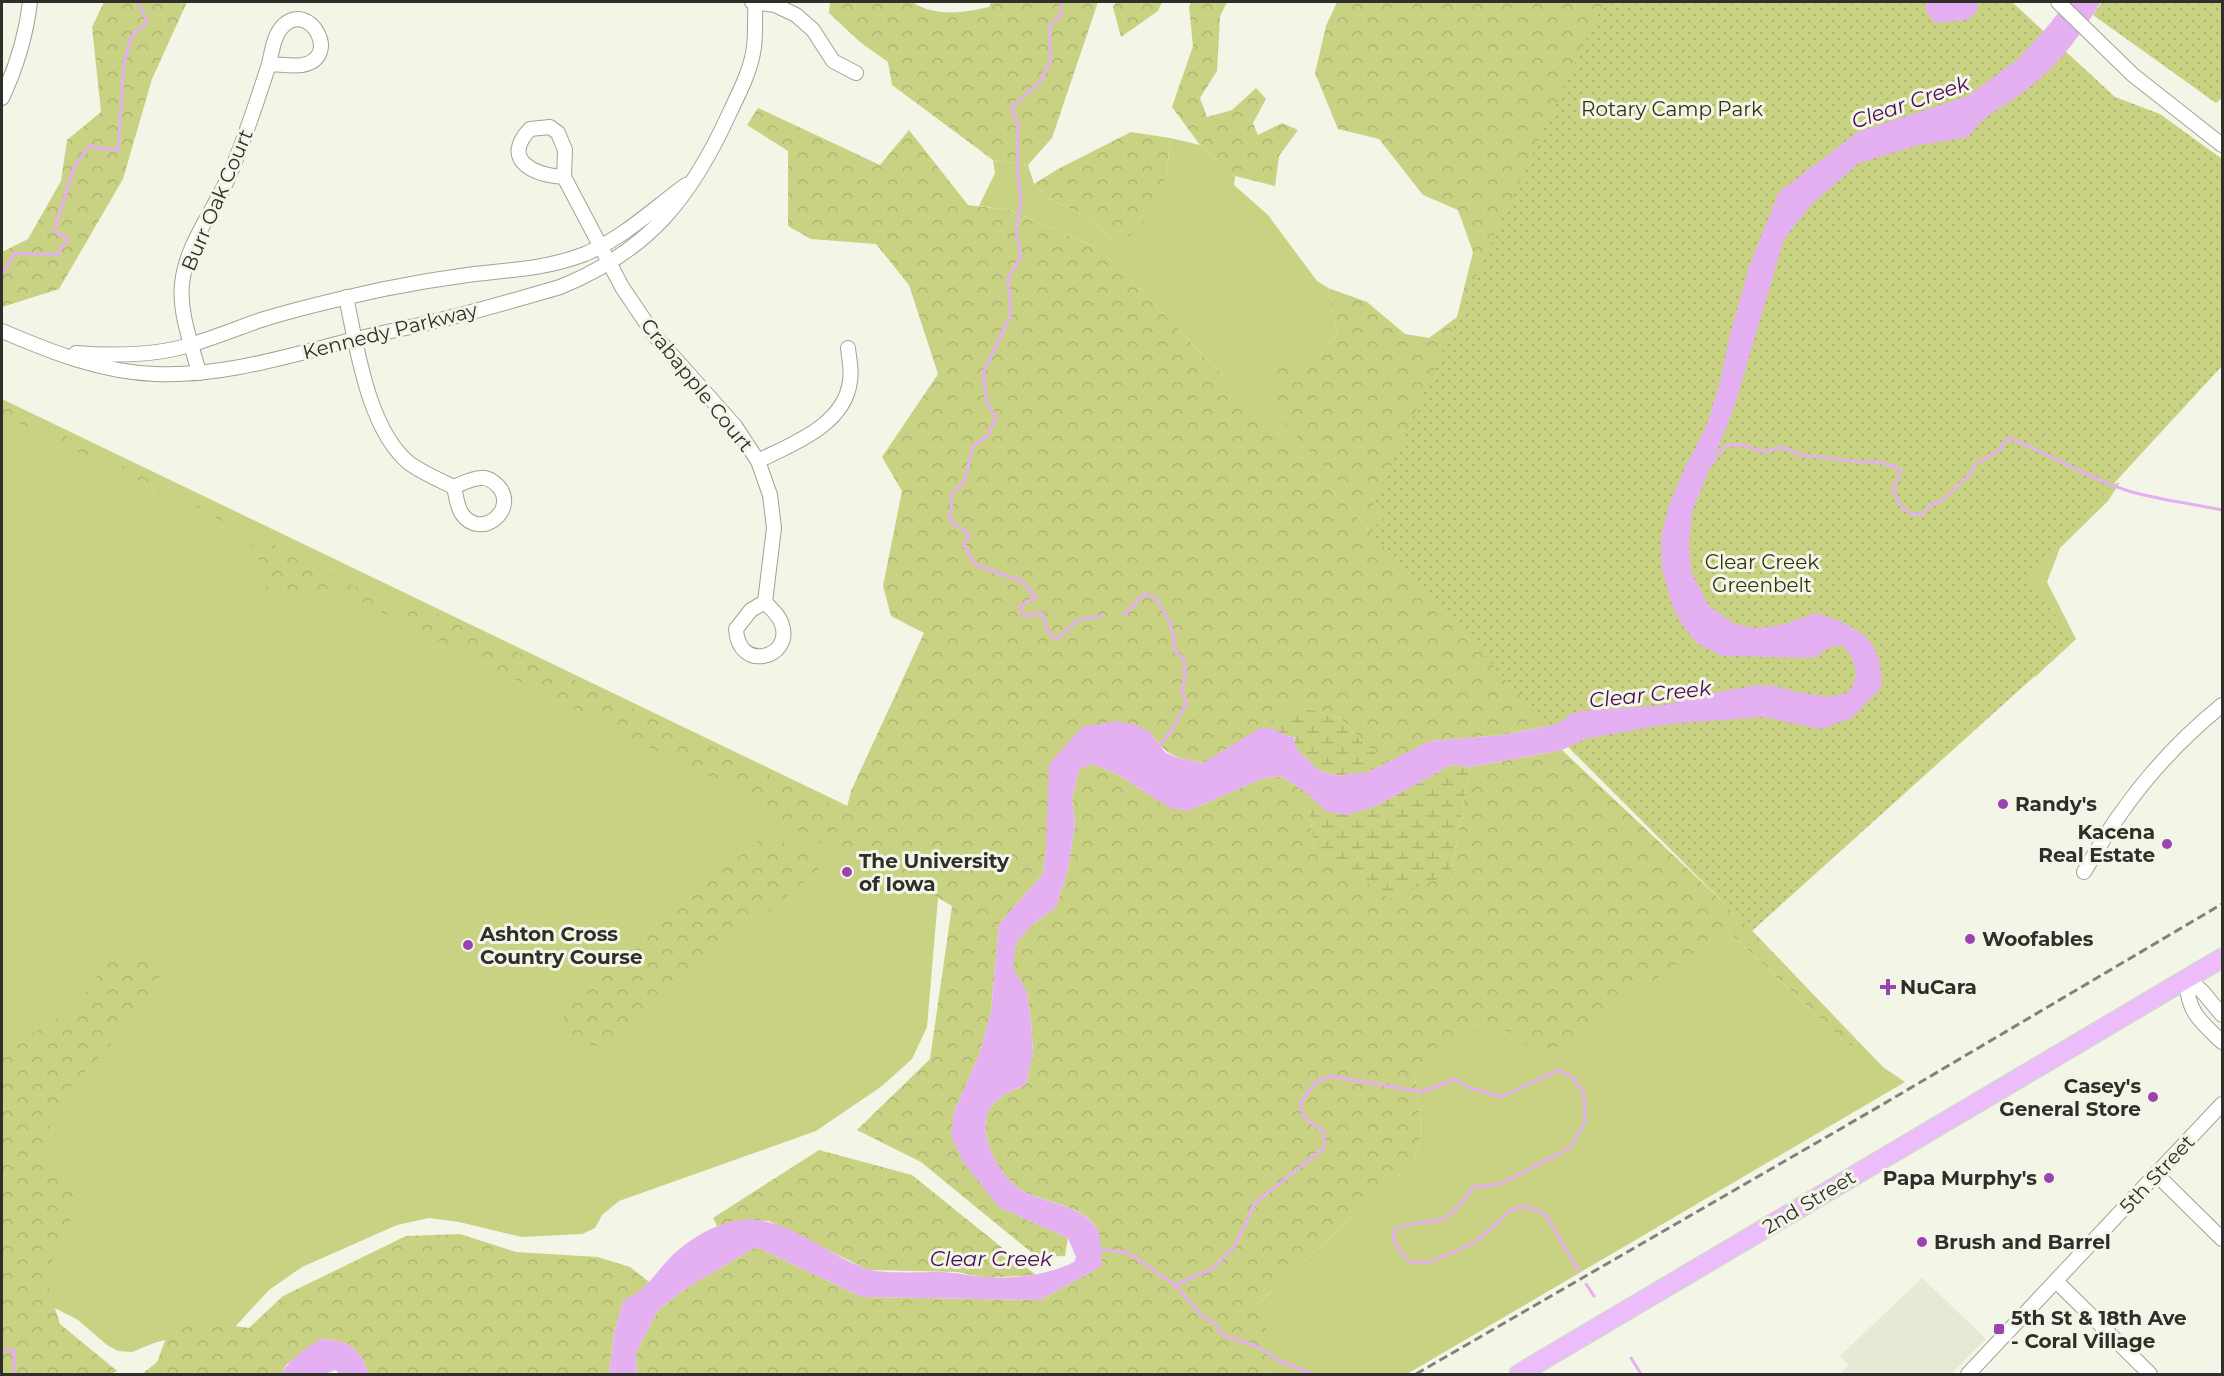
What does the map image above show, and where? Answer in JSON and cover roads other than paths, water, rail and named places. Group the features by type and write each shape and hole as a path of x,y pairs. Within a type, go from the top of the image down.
{"main road":[{"name":"2nd Street","path":"1519,1374 2223,958"}],"street":[{"path":"2,98 23,45 30,2"},
{"path":"755,2 786,9 804,21 813,30 833,61 856,73"},
{"name":"Kennedy Parkway","path":"2,331 82,362 154,374 199,373 259,363 435,321 550,290 577,280 634,246 661,223 680,201 718,139 744,83 754,48 755,2"},
{"path":"2058,2 2112,55 2169,105 2223,145"},
{"name":"Burr Oak Court","path":"199,373 182,300 185,267 191,249 229,177 269,64"},
{"name":"Crabapple Court","path":"564,177 622,287 655,336 735,426 758,461 770,495 774,528 765,602"},
{"name":"Kennedy Parkway","path":"50,351 99,355 135,354 192,345 261,320 346,297 437,279 540,267 586,253 599,246 650,214 692,181"},
{"path":"346,297 374,411 386,437 410,463 454,487"},
{"path":"758,461 812,433 839,407 845,398 851,380 848,348"},
{"path":"2084,872 2120,813 2157,768 2186,737 2223,705"},
{"path":"2187,980 2202,990 2223,1015"},
{"path":"2187,980 2188,1001 2193,1011 2223,1042"},
{"name":"5th Street","path":"1968,1374 2223,1104"},
{"path":"2156,1174 2223,1239"},
{"path":"2057,1282 2151,1374"}],"waterway":[{"path":"2,274 15,253 57,255 68,239 54,231 74,167 89,146 118,151 124,64 131,37 147,22 138,2"},
{"path":"1061,2 1061,15 1049,27 1051,58 1040,82 1011,108 1018,124 1017,166 1021,203 1016,231 1021,256 1008,279 1011,314 983,374 987,404 996,418 988,435 973,447 964,482 952,493 950,521 969,534 964,545 974,564 1022,581 1036,597 1019,607 1025,616 1042,613 1048,632 1057,639 1078,620 1102,616"},
{"path":"1710,466 1724,447 1738,444 1764,452 1781,447 1801,455 1860,462 1873,461 1897,467 1901,471 1893,489 1897,499 1907,511 1923,514 1929,506 1941,501 1970,475 1976,464 2002,448 2003,442 2010,438 2132,492 2222,510"},
{"path":"1123,614 1144,594 1156,598 1172,629 1174,650 1184,659 1185,678 1182,689 1186,704 1173,728 1157,749"},
{"path":"1099,1249 1129,1253 1175,1285 1212,1269 1235,1246 1255,1203 1324,1148 1324,1132 1303,1116 1300,1103 1316,1082 1331,1076 1422,1092 1455,1079 1471,1088 1501,1097 1559,1070 1574,1079 1584,1094 1585,1122 1570,1148 1500,1184 1473,1187 1460,1205 1448,1216 1396,1228 1393,1238 1401,1253 1412,1263 1434,1261 1477,1241 1511,1210 1525,1206 1545,1214 1579,1271"},
{"path":"1586,1284 1594,1296"},
{"path":"1175,1285 1202,1316 1215,1323 1222,1335 1261,1348 1277,1360 1312,1374"},
{"path":"2,1351 14,1350 15,1374"},
{"path":"1631,1358 1641,1374"}],"railway":[{"path":"1416,1374 1880,1106 2222,904"}],"place":[{"name":"Randy's","path":"2003,804"},
{"name":"Kacena Real Estate","path":"2167,844"},
{"name":"The University of Iowa","path":"847,872"},
{"name":"Woofables","path":"1970,939"},
{"name":"Ashton Cross Country Course","path":"468,945"},
{"name":"NuCara","path":"1888,987"},
{"name":"Casey's General Store","path":"2153,1097"},
{"name":"Papa Murphy's","path":"2049,1178"},
{"name":"Brush and Barrel","path":"1922,1242"},
{"name":"5th St & 18th Ave - Coral Village","path":"1999,1329"}],"water label":[{"name":"Clear Creek","path":"1910,102"},
{"name":"Clear Creek","path":"1650,694"},
{"name":"Clear Creek","path":"991,1258"}],"park label":[{"name":"Rotary Camp Park","path":"1672,109"},
{"name":"Clear Creek Greenbelt","path":"1762,574"}]}
